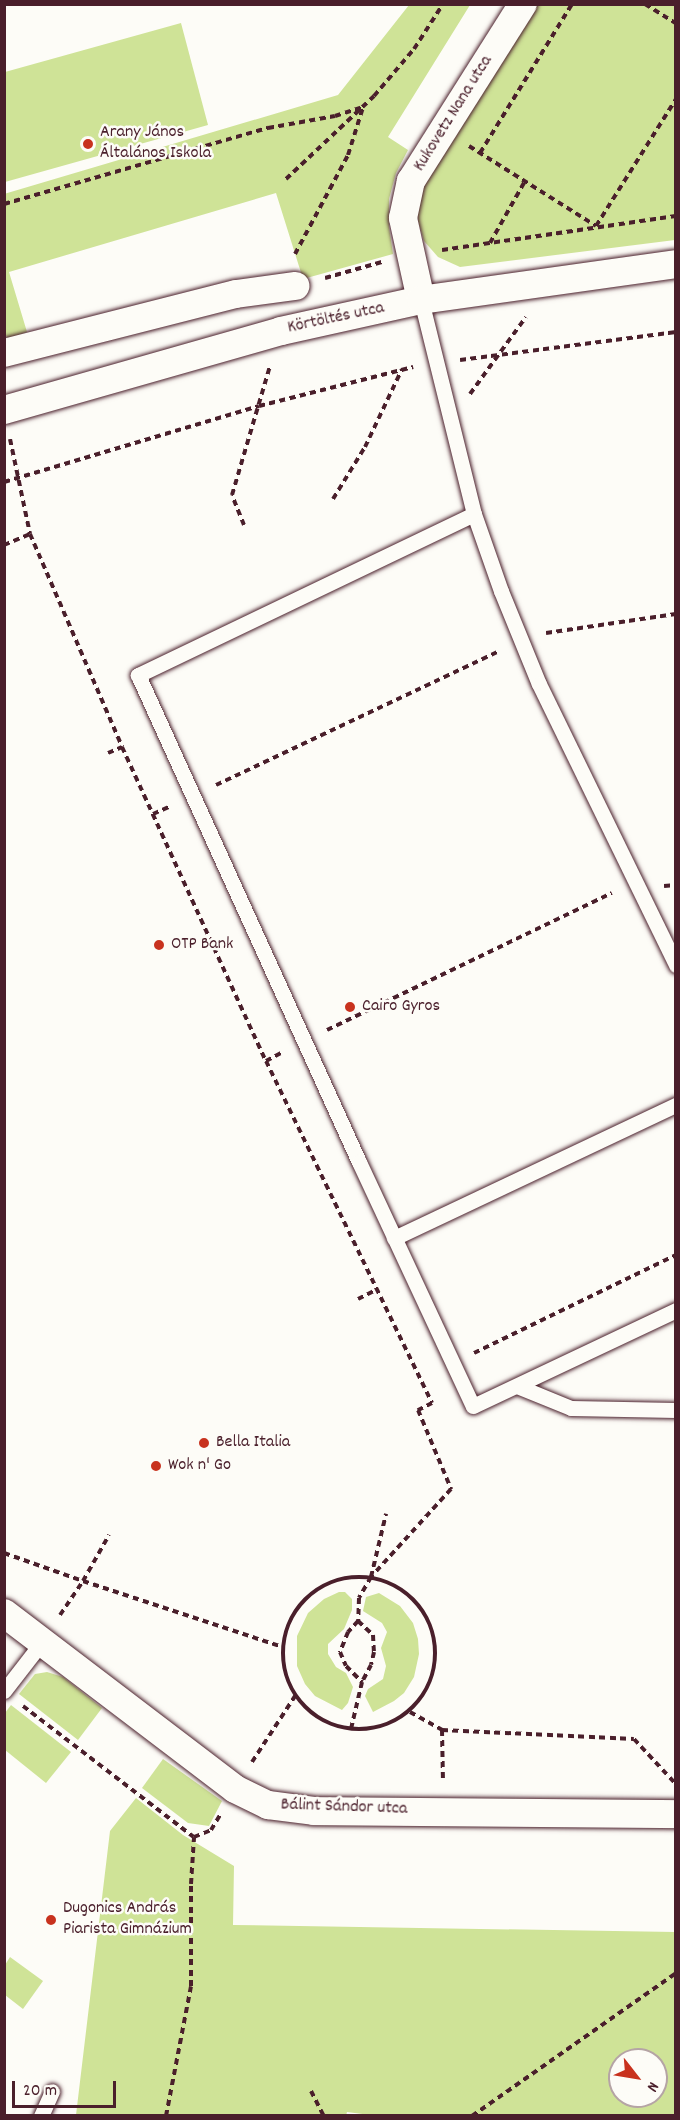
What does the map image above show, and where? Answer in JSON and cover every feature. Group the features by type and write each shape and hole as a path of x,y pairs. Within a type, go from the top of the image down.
{"street":[{"name":"Kukovetz Nana utca","path":"421,300 404,218 411,181 523,4"},
{"name":"Körtöltés utca","path":"7,424 280,331 421,300 675,264"},
{"path":"4,353 236,294 289,286"},
{"name":"Bálint Sándor utca","path":"4,1613 235,1789 268,1805 314,1810 675,1814"}],"lane":[{"path":"421,300 474,514 501,591 539,684 675,965"},
{"path":"474,514 138,675 304,1042 473,1406 675,1310"},
{"path":"394,1238 675,1106"},
{"path":"517,1386 571,1408 675,1410"},
{"path":"9,1695 42,1642"},
{"path":"41,2115 52,2091"}],"path":[{"path":"286,179 363,107 414,49 443,4"},
{"path":"480,153 572,4"},
{"path":"645,4 675,23"},
{"path":"596,226 675,99"},
{"path":"4,204 268,128 335,116 363,107"},
{"path":"363,107 348,155 296,253 289,286 410,254 675,216"},
{"path":"443,130 596,226"},
{"path":"489,244 525,181"},
{"path":"450,420 501,353 550,282"},
{"path":"244,525 232,495 280,331"},
{"path":"4,482 259,406 402,368 501,353 675,332"},
{"path":"333,499 365,447 402,368"},
{"path":"7,424 30,534 122,747 266,1061 432,1403 418,1410 451,1489 371,1577 359,1598 358,1621 348,1632 340,1652 346,1666 362,1682"},
{"path":"4,545 30,534"},
{"path":"153,814 494,653 549,632 675,614"},
{"path":"108,753 122,747"},
{"path":"266,1061 609,894 675,885"},
{"path":"420,1378 675,1255"},
{"path":"358,1299 376,1290"},
{"path":"371,1577 386,1514"},
{"path":"42,1642 83,1581 109,1535"},
{"path":"4,1553 282,1647"},
{"path":"346,1577 371,1577 394,1585 414,1600 428,1620 435,1643 435,1668 426,1691 410,1712 388,1725 362,1730 336,1727 313,1716 295,1696 285,1673 282,1647 289,1622 303,1600 323,1585 346,1577"},
{"path":"351,1729 362,1682 371,1665 374,1652 373,1635 358,1621"},
{"path":"9,1695 194,1837"},
{"path":"194,1837 211,1830 295,1696"},
{"path":"410,1712 442,1730 634,1739 673,1781"},
{"path":"442,1730 443,1781"},
{"path":"165,2115 191,1986 190,1884 194,1837"},
{"path":"472,2115 675,1973"},
{"path":"311,2091 324,2115"}],"green space":[{"path":"409,5 470,5 388,137 408,150 396,173 389,199 389,227 393,254 303,279 276,193 9,272 27,332 8,339 4,332 4,194 338,95"},
{"path":"537,5 675,5 675,240 460,267 438,257 424,241 417,218 421,191"},
{"path":"181,23 208,125 5,182 5,72"},
{"path":"339,1592 345,1592 352,1599 352,1610 344,1629 328,1644 328,1654 336,1667 346,1673 353,1687 348,1703 342,1710 315,1696 305,1684 297,1666 297,1636 308,1613 324,1599"},
{"path":"379,1593 400,1606 413,1623 418,1639 419,1654 414,1677 404,1693 373,1712 365,1696 368,1689 383,1679 386,1666 381,1648 387,1632 382,1623 363,1611 366,1597"},
{"path":"47,1672 63,1677 102,1708 78,1740 19,1694 35,1674"},
{"path":"11,1705 71,1752 46,1783 5,1750 5,1713"},
{"path":"163,1759 222,1801 209,1826 188,1823 142,1788"},
{"path":"136,1798 183,1835 234,1866 233,1925 675,1932 675,2115 378,2116 347,2112 346,2116 76,2115 110,1831"},
{"path":"10,1957 43,1981 23,2009 5,1995 5,1965"}],"place":[{"name":"Arany János Általános Iskola","path":"88,144"},
{"name":"OTP Bank","path":"159,945"},
{"name":"Cairo Gyros","path":"350,1007"},
{"name":"Bella Italia","path":"204,1443"},
{"name":"Wok n' Go","path":"156,1466"},
{"name":"Dugonics András Piarista Gimnázium","path":"51,1920"}]}
